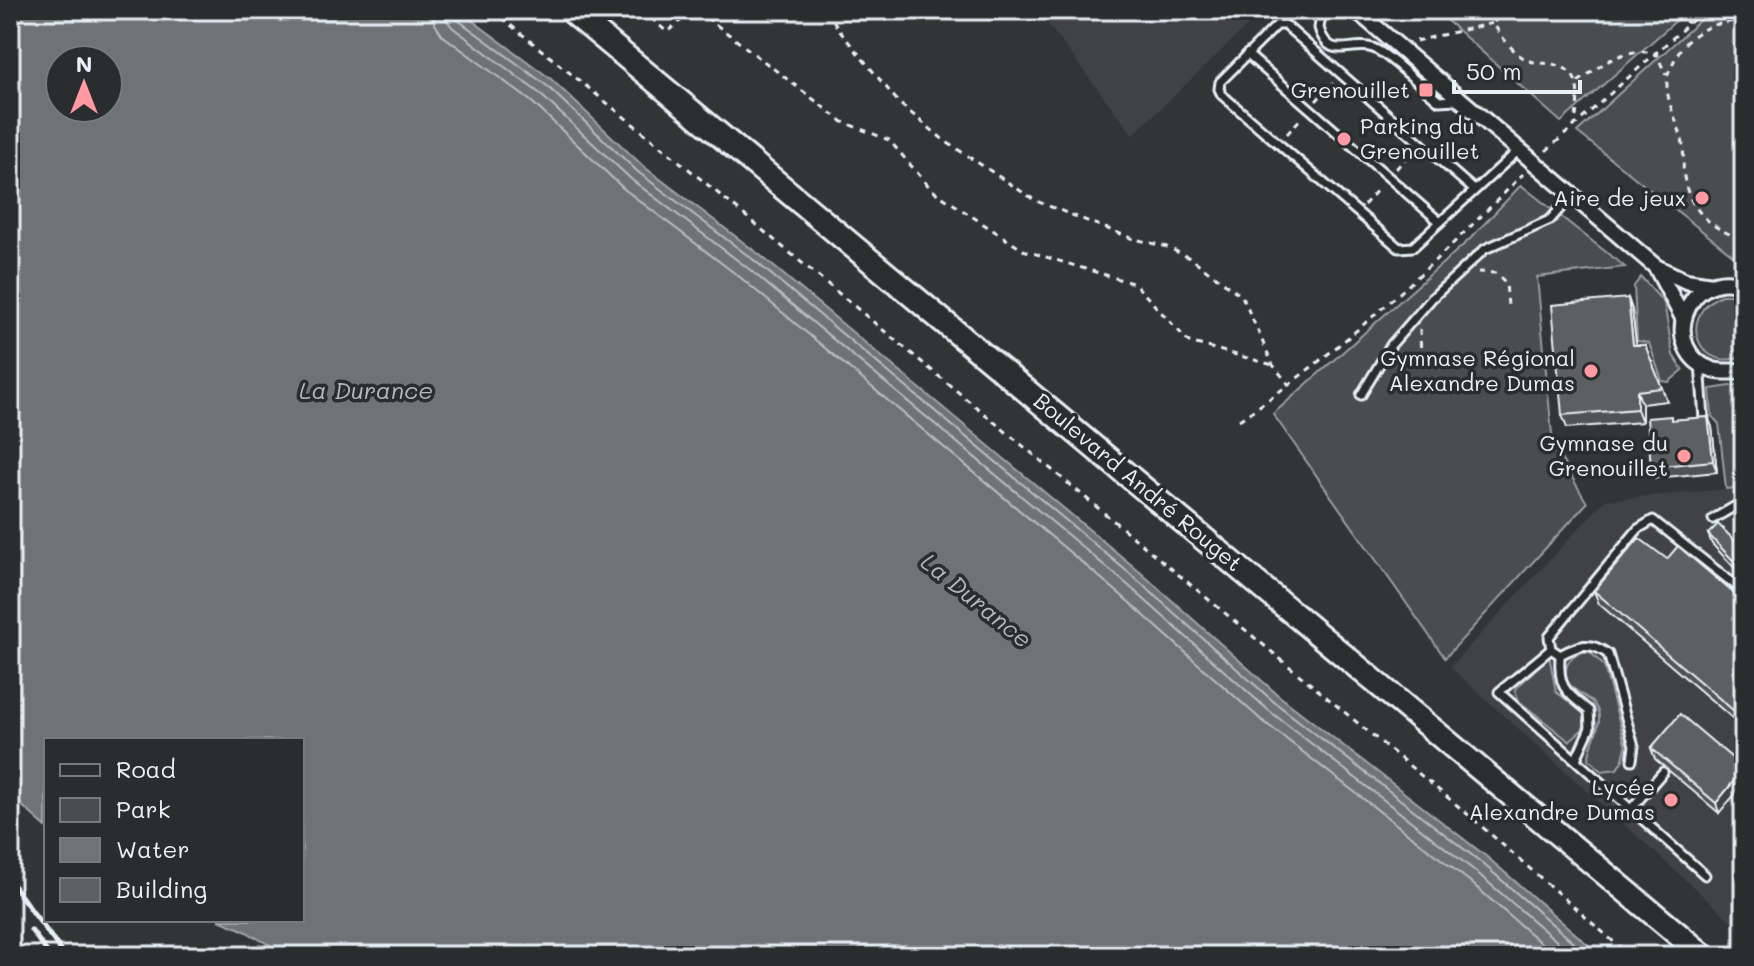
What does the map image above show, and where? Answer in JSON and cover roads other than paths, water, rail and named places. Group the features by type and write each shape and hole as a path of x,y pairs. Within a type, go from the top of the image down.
{"main road":[{"name":"Boulevard André Rouget","path":"570,10 1704,956"}],"street":[{"path":"1356,10 1656,267 1686,281 1744,286"},
{"path":"1656,267 1683,318 1685,343 1700,363 1726,373 1743,370"},
{"path":"1683,318 1693,298 1712,285"}],"lane":[{"path":"1322,10 1319,18 1321,36 1328,45 1375,49 1439,101 1462,99"},
{"path":"1474,190 1281,24 1220,82 1222,95 1357,213 1399,248 1406,250 1413,247 1520,149"},
{"path":"1310,48 1321,36"},
{"path":"1247,54 1440,222"},
{"path":"1361,395 1391,345 1432,298 1485,249 1550,220 1572,195"},
{"path":"1700,363 1704,419"},
{"path":"1713,519 1744,501"},
{"path":"1560,655 1551,649 1549,637 1638,529 1653,520 1744,592"},
{"path":"1560,655 1578,646 1596,645 1608,654 1634,746 1632,760"},
{"path":"1551,649 1499,692 1705,875"},
{"path":"1560,655 1558,678 1564,690 1589,711 1590,728 1576,759"},
{"path":"1631,809 1663,772"}],"water":[{"name":"La Durance","path":"10,10 458,10 551,79 643,166 760,255 1140,572 1278,695 1487,857 1601,956 289,956 224,922 304,922 304,738 44,738 44,825 10,795"}],"railway":[{"path":"10,881 65,956"},
{"path":"31,930 50,956"}],"place":[{"name":"Grenouillet","path":"1426,90"},
{"name":"Parking du Grenouillet","path":"1344,139"},
{"name":"Aire de jeux","path":"1702,198"},
{"name":"Gymnase Régional Alexandre Dumas","path":"1591,371"},
{"name":"Gymnase du Grenouillet","path":"1684,456"},
{"name":"Lycée Alexandre Dumas","path":"1671,800"}]}
